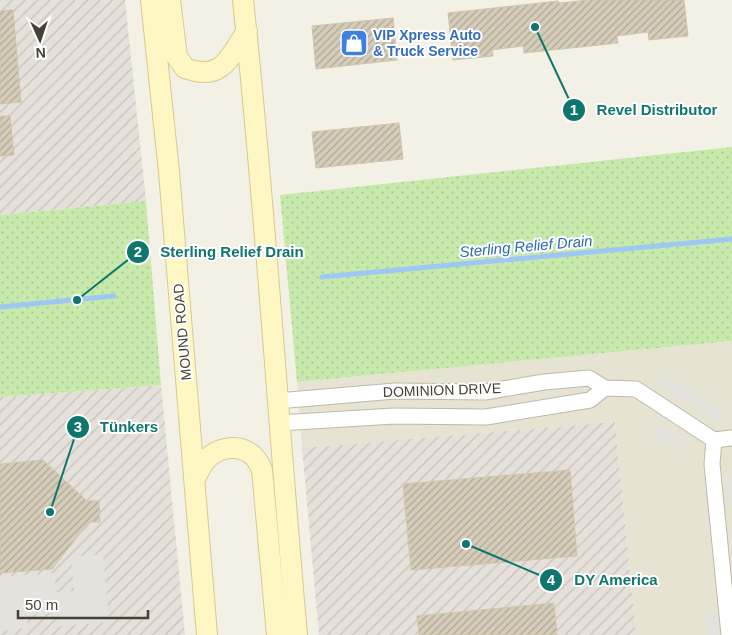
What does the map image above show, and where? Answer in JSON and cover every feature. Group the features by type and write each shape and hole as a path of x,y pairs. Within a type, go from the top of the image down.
{"main road":[{"name":"MOUND ROAD","path":"151,0 169,172 208,635"},
{"path":"170,0 177,57 185,68 208,73 220,68 247,31"},
{"path":"243,0 298,635"},
{"path":"195,478 205,461 212,454 228,448 237,448 252,454 258,462 262,470 278,635"}],"street":[{"name":"DOMINION DRIVE","path":"277,400 395,391 485,392 544,382 590,378 605,388 636,390 714,440"},
{"name":"DOMINION DRIVE","path":"279,424 394,416 486,417 590,400 605,388"},
{"path":"730,635 712,464 714,440 732,438"}],"shaded area":[{"path":"0,0 125,0 146,201 0,215"},
{"path":"732,341 732,635 636,635 615,422 302,448 297,382"},
{"path":"663,373 725,410 718,422 656,384"},
{"path":"161,385 185,635 0,635 0,397"},
{"path":"615,422 636,635 319,635 302,448"},
{"path":"656,425 689,437 684,450 651,438"},
{"path":"726,476 732,476 732,506 728,506"},
{"path":"103,554 109,622 60,626 58,612 27,615 28,628 0,631 0,577 54,573 56,592 74,591 71,557"},
{"path":"719,612 720,635 707,635 706,613"}],"green space":[{"name":"Sterling Relief Drain","path":"732,147 732,341 297,382 280,195"},
{"path":"146,201 161,385 0,397 0,215"}],"building":[{"path":"589,0 684,0 688,36 649,40 648,32 617,36 618,43 524,53 523,46 492,50 493,56 453,60 448,13 558,1 559,3"},
{"path":"13,10 21,102 0,104 0,11"},
{"name":"VIP Xpress Auto & Truck Service","path":"393,18 397,60 316,69 312,26"},
{"path":"0,116 10,116 14,155 0,156"},
{"path":"399,123 403,159 316,168 312,132"},
{"path":"43,460 87,501 99,501 100,522 89,522 52,569 0,573 0,464"},
{"path":"570,470 577,556 411,570 403,484"},
{"path":"554,603 557,635 419,635 417,616"}],"waterway":[{"name":"Sterling Relief Drain","path":"322,277 732,239"},
{"name":"Sterling Relief Drain","path":"0,307 114,296"}],"place":[{"name":"Revel Distributor","path":"535,27"},
{"name":"VIP Xpress Auto & Truck Service","path":"354,43"},
{"name":"Sterling Relief Drain","path":"77,300"},
{"name":"Tünkers","path":"50,512"},
{"name":"DY America","path":"466,544"}]}
